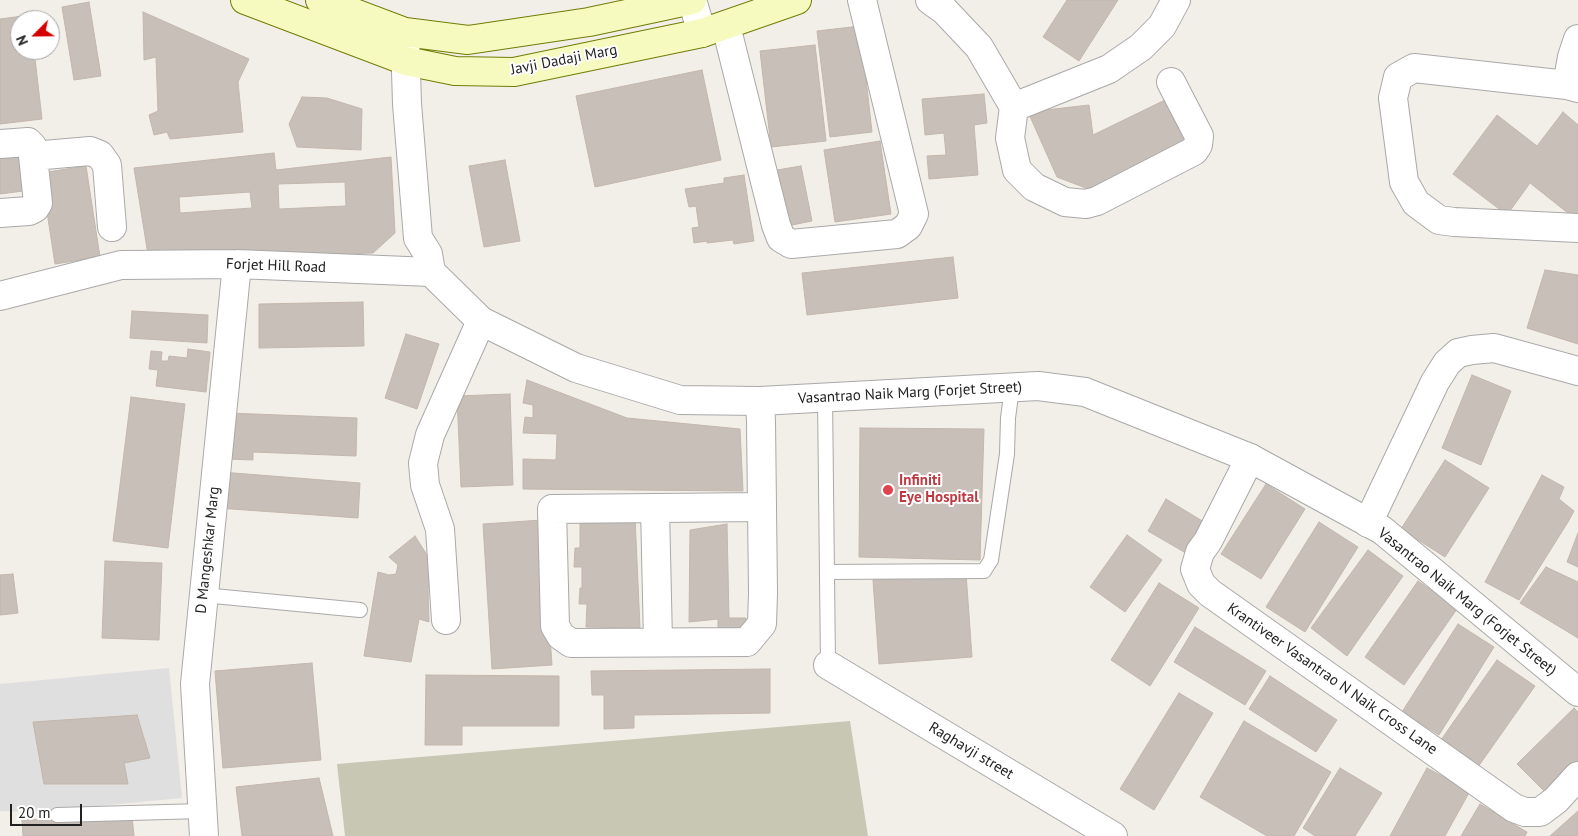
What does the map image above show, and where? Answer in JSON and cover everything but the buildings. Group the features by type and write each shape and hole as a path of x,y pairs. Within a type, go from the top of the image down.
{"main road":[{"name":"Javji Dadaji Marg","path":"245,0 415,63 455,71 514,72 714,29 797,0"},
{"path":"320,0 357,7 414,34 468,40 589,22 692,0"}],"street":[{"path":"692,0 714,29 776,225 781,238 791,244 897,234 908,226 914,214 862,0"},
{"path":"930,0 944,10 979,47 1014,107 1010,138 1017,170 1034,187 1065,202 1086,204 1097,201 1194,151 1200,136 1172,82"},
{"path":"1014,107 1109,69 1141,47 1162,26 1176,0"},
{"path":"414,34 415,63"},
{"path":"1578,39 1572,57 1573,86 1414,68 1398,77 1393,98 1404,182 1416,202 1439,220 1578,228"},
{"name":"Vasantrao Naik Marg (Forjet Street)","path":"415,63 424,211 418,238 430,263 481,321 576,368 680,400 760,401 1038,386 1085,392 1250,458 1382,530 1578,692"},
{"path":"0,144 28,142 32,146 38,203 35,208 29,211 0,213"},
{"path":"34,156 90,151 100,154 106,165 112,227"},
{"name":"Forjet Hill Road","path":"0,296 121,265 430,263"},
{"name":"D Mangeshkar Marg","path":"204,824 195,684 237,264"},
{"path":"446,620 440,530 425,485 423,463 430,435 481,321"},
{"path":"1368,523 1435,382 1447,362 1458,353 1494,348 1578,371"},
{"path":"760,401 762,507 762,624 747,642 571,643 561,636 555,626 552,509 762,507"},
{"name":"Krantiveer Vasantrao N Naik Cross Lane","path":"1250,458 1208,541 1200,552 1195,569 1201,584 1514,808 1525,812 1540,812 1556,800 1578,776"},
{"path":"655,508 658,642"},
{"name":"Raghavji street","path":"828,665 1113,836"}],"lane":[{"path":"827,572 984,571 991,560 1007,454 1008,418 1012,388"},
{"path":"825,396 828,665"},
{"path":"203,595 360,610"},
{"path":"57,815 204,824"}],"shaded area":[{"path":"169,668 182,798 35,812 0,811 0,684"},
{"path":"850,721 868,836 345,836 337,764"}],"place":[{"name":"Infiniti Eye Hospital","path":"888,490"}]}
